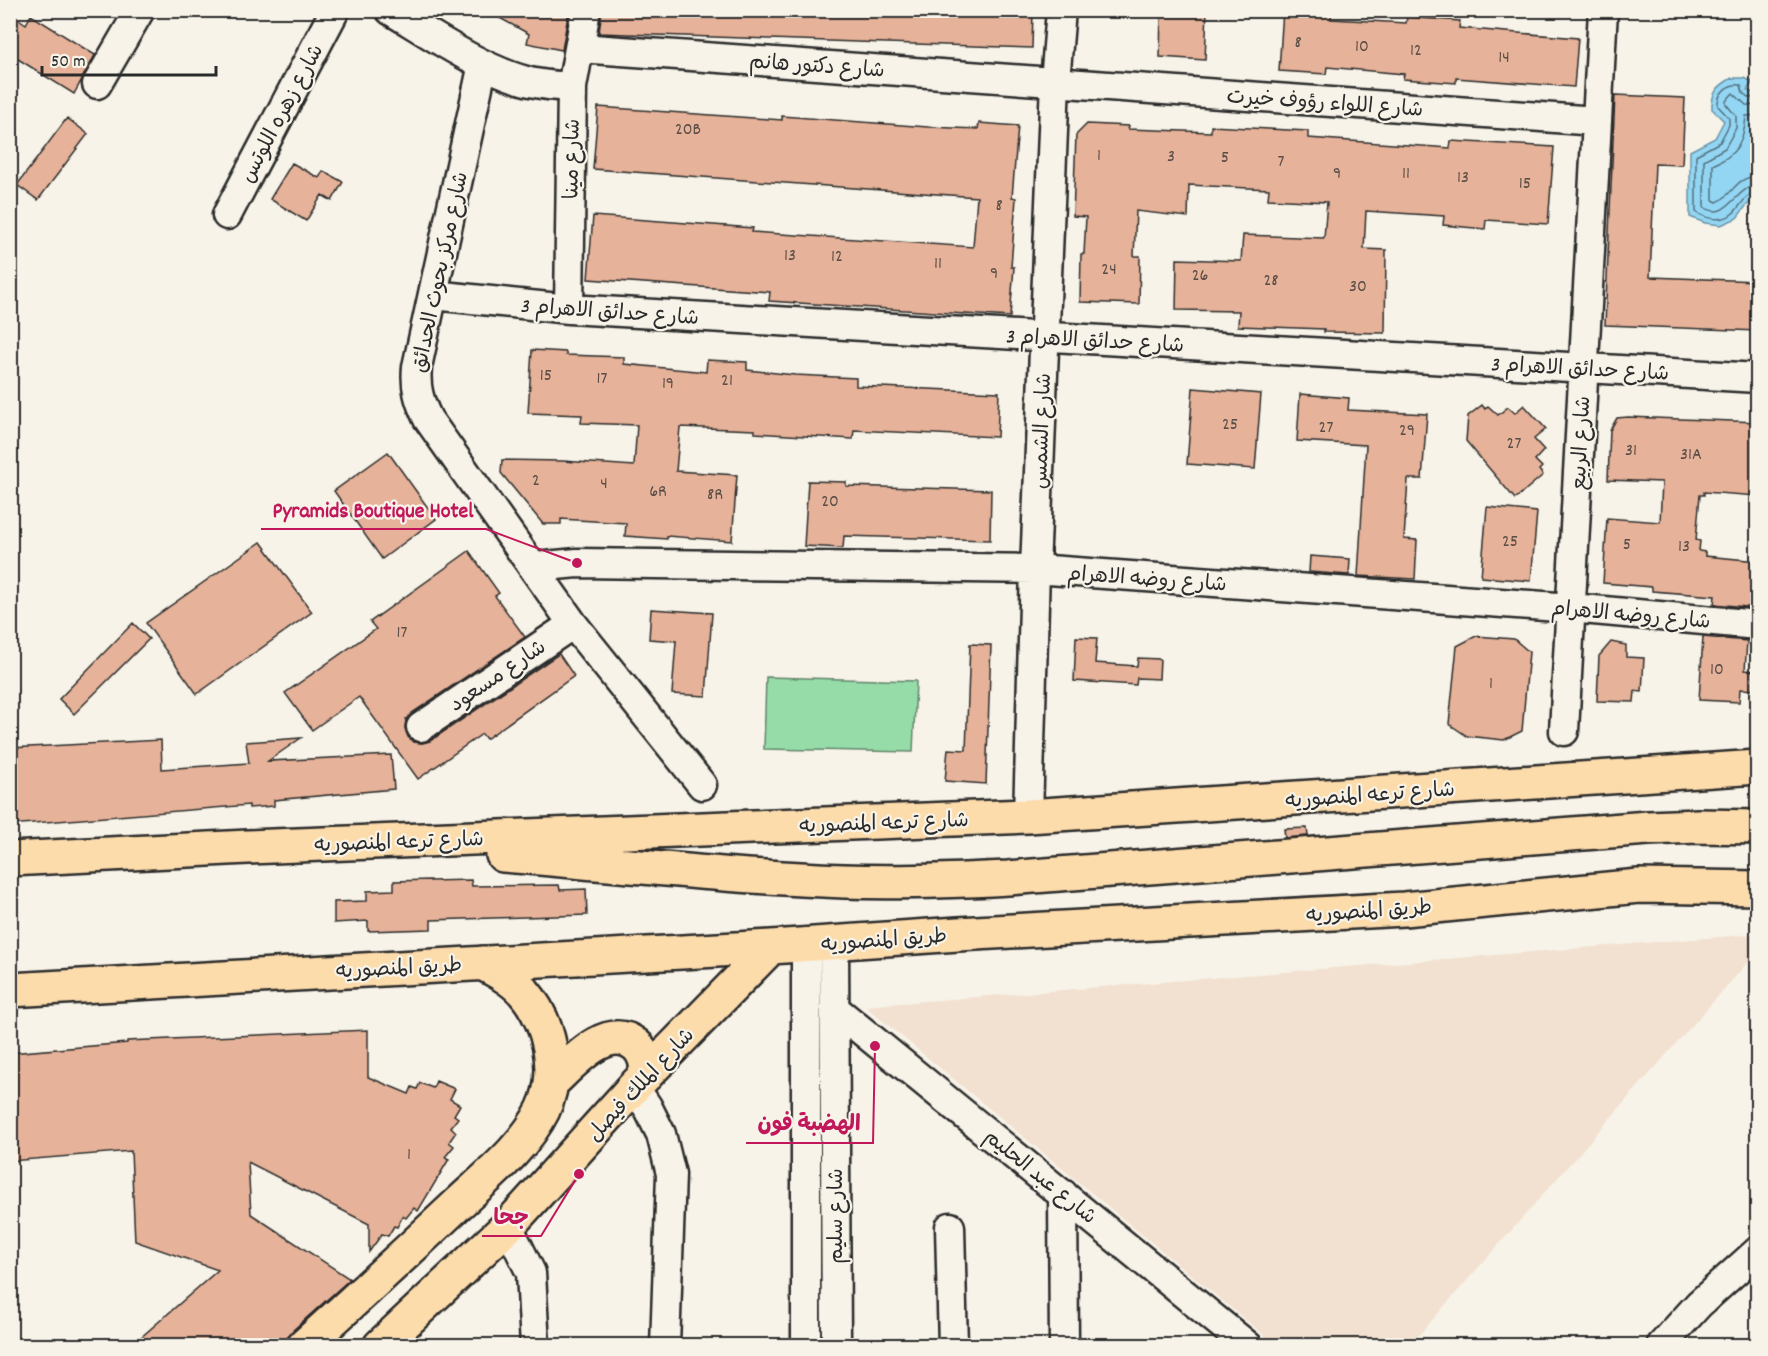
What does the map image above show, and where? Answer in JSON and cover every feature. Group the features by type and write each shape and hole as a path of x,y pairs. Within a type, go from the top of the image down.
{"main road":[{"name":"شارع ترعه المنصوريه","path":"10,859 1028,816 1758,767"},
{"path":"440,840 503,855 772,877 926,882 1008,878 1648,828 1758,827"},
{"name":"طريق المنصوريه","path":"10,990 771,948 820,943 1404,909 1639,886 1758,888"},
{"name":"شارع الملك فيصل","path":"381,1346 508,1226 640,1081 771,948"},
{"path":"304,1346 512,1152 532,1130 544,1108 551,1083 552,1058 547,1034 537,1011 523,991 482,963"},
{"path":"551,1083 594,1045 610,1038 627,1039 641,1050 647,1065 640,1081"}],"street":[{"path":"96,84 140,10"},
{"name":"شارع زهره اللوتس","path":"227,215 335,10"},
{"path":"390,10 483,64 526,81 572,87"},
{"name":"شارع مينا","path":"569,309 572,87 585,10"},
{"name":"شارع الشمس","path":"1028,816 1035,569 1055,82 1061,10"},
{"name":"شارع الربيع","path":"1564,731 1603,10"},
{"name":"شارع دكتور هانم","path":"579,48 1055,82"},
{"name":"شارع مركز بحوث الحدائق","path":"483,64 417,367 415,383 420,404 573,624 702,784"},
{"name":"شارع اللواء رؤوف خيرت","path":"1055,82 1596,121"},
{"name":"شارع حدائق الاهرام 3","path":"433,295 569,309 1758,378"},
{"name":"شارع روضه الاهرام","path":"535,567 577,564 1035,569 1571,608 1758,625"},
{"name":"شارع مسعود","path":"421,727 573,624"},
{"name":"شارع سليم","path":"820,943 834,1008 836,1346"},
{"name":"شارع سليم","path":"806,1346 820,943"},
{"name":"شارع عبد الحليم","path":"834,1008 1248,1346"},
{"path":"640,1081 647,1106 661,1134 671,1174 664,1346"},
{"path":"1063,1194 1064,1346"},
{"path":"508,1226 531,1273 535,1346"},
{"path":"950,1227 953,1346"},
{"path":"1661,1346 1699,1304 1758,1251"}],"shaded area":[{"path":"1757,934 1757,952 1410,1345 1276,1345 865,1006"}],"green space":[{"path":"766,677 916,681 913,752 764,749"}],"water":[{"path":"1732,78 1744,78 1753,82 1747,90 1753,93 1757,90 1757,197 1737,218 1721,225 1705,223 1690,217 1690,151 1715,138 1724,121 1712,109 1714,94 1719,87"}],"building":[{"path":"485,10 569,10 562,50 527,43 529,34"},
{"path":"602,10 1033,10 1032,48 599,33"},
{"path":"1161,10 1207,10 1205,60 1160,57"},
{"path":"1283,10 1332,10 1331,19 1406,23 1407,17 1460,21 1459,28 1578,38 1574,87 1456,78 1456,83 1403,79 1404,74 1327,67 1326,74 1279,71"},
{"path":"10,13 26,24 31,15 95,55 74,94 10,54"},
{"path":"1615,95 1685,98 1682,165 1655,164 1650,277 1758,281 1758,331 1605,325"},
{"path":"598,107 782,120 782,116 928,127 978,129 979,123 1018,126 1012,197 1016,198 1010,317 769,301 770,292 588,279 593,216 753,228 752,232 973,247 977,197 593,169"},
{"path":"67,118 88,134 38,200 17,185"},
{"path":"1087,124 1129,126 1128,129 1211,132 1211,126 1308,131 1308,138 1450,148 1451,141 1554,147 1548,224 1486,220 1485,229 1443,225 1444,216 1366,211 1364,249 1386,250 1385,333 1324,332 1324,329 1238,326 1239,311 1176,310 1177,259 1241,261 1243,235 1324,238 1327,202 1268,199 1269,189 1189,185 1188,217 1136,211 1134,256 1140,256 1139,304 1080,302 1081,254 1084,254 1086,217 1073,216 1076,135"},
{"path":"292,163 319,178 323,171 343,182 332,201 322,195 306,221 270,199"},
{"path":"532,350 566,352 566,355 624,357 624,364 706,372 707,360 747,362 747,370 856,378 856,386 999,392 997,437 854,430 853,439 755,433 755,430 680,427 676,471 737,475 732,541 667,536 667,539 625,536 626,523 561,519 561,524 543,524 501,473 502,460 634,466 637,425 581,423 582,415 528,413"},
{"path":"1193,388 1261,394 1255,469 1187,464"},
{"path":"1300,394 1349,398 1348,410 1427,414 1422,479 1408,479 1404,539 1417,540 1415,579 1358,576 1366,445 1297,441"},
{"path":"1482,405 1485,409 1488,406 1498,415 1508,407 1515,413 1524,405 1546,429 1534,439 1544,450 1535,460 1542,467 1539,470 1543,475 1515,499 1466,441 1468,416"},
{"path":"1617,418 1758,422 1758,496 1704,492 1704,495 1700,495 1696,540 1700,541 1699,551 1705,552 1705,556 1758,561 1758,608 1714,604 1715,596 1652,591 1652,587 1603,583 1607,518 1660,522 1662,482 1608,480 1610,430"},
{"path":"388,452 436,519 382,559 334,491"},
{"path":"808,481 846,482 846,486 991,490 990,540 844,536 843,548 804,546"},
{"path":"1487,507 1537,512 1531,581 1481,577"},
{"path":"261,542 312,612 197,694 146,623"},
{"path":"469,551 499,593 495,596 525,637 412,713 406,719 405,728 408,737 414,742 430,741 559,654 574,676 486,739 482,734 418,779 359,697 312,730 285,693 376,629 370,622"},
{"path":"1310,556 1350,559 1349,575 1309,572"},
{"path":"651,609 712,613 706,696 672,694 676,641 649,639"},
{"path":"133,623 149,639 74,714 59,699"},
{"path":"1476,636 1514,639 1529,652 1522,731 1504,740 1467,736 1449,724 1457,646"},
{"path":"1076,637 1097,638 1095,663 1137,666 1138,658 1160,659 1159,679 1137,678 1136,685 1074,681"},
{"path":"1703,637 1747,641 1745,670 1758,671 1758,690 1740,689 1739,702 1699,700"},
{"path":"1611,642 1626,645 1626,657 1644,658 1642,692 1635,691 1634,702 1597,701 1599,656"},
{"path":"970,644 991,645 986,784 945,781 948,749 966,750"},
{"path":"301,738 268,761 391,755 394,789 274,800 274,806 249,808 249,805 10,825 10,748 161,740 162,769 249,763 246,742"},
{"path":"1307,828 1308,836 1285,838 1284,829"},
{"path":"471,880 472,886 559,885 560,890 586,889 587,915 431,920 431,929 368,931 368,921 334,923 334,902 367,901 367,891 394,890 394,881"},
{"path":"368,1030 368,1077 409,1094 412,1087 417,1089 420,1083 433,1088 436,1081 455,1089 450,1099 460,1105 454,1115 458,1118 451,1127 456,1132 449,1142 454,1146 445,1157 449,1159 418,1211 414,1208 406,1218 403,1216 397,1227 394,1226 388,1236 382,1234 369,1252 369,1224 248,1162 251,1214 350,1279 291,1332 286,1340 286,1346 131,1346 218,1270 135,1241 131,1151 10,1161 10,1053 127,1043 127,1041"}],"place":[{"name":"Pyramids Boutique Hotel","path":"577,563"},
{"name":"الهضبة فون","path":"875,1046"},
{"name":"جحا","path":"579,1174"}]}
